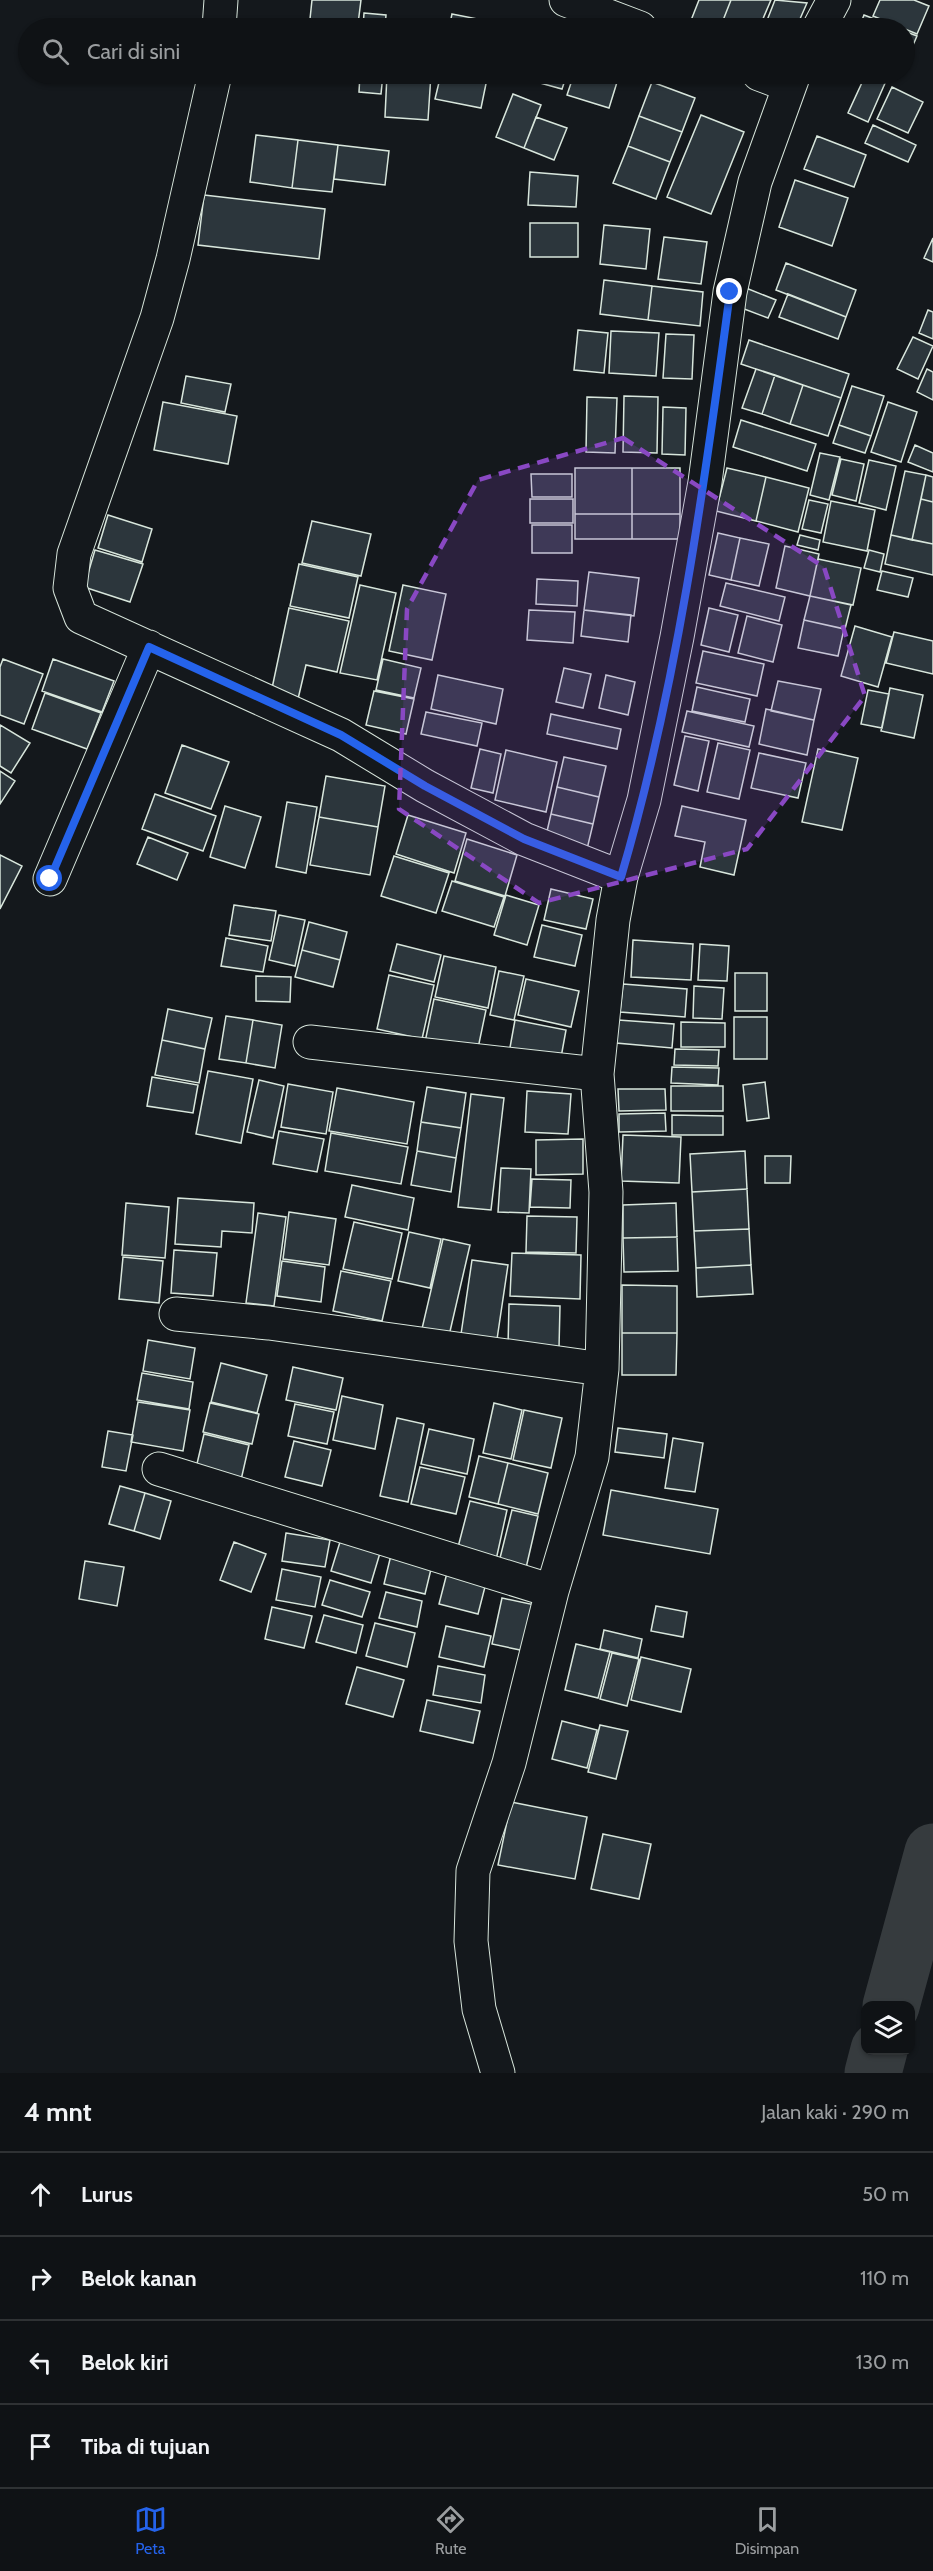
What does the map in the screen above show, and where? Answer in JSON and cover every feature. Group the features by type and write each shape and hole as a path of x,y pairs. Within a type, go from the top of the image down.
{"street":[{"path":"220,18 221,0"},
{"path":"566,0 628,16"},
{"path":"824,18 834,0"},
{"path":"213,84 174,259 157,318 74,554 70,588 81,617 341,735 425,786 524,839 621,877"},
{"path":"498,2073 479,2009 471,1941 473,1871 509,1762 552,1591 592,1457 602,1369 606,1192 597,1074 613,920 621,877 644,800 677,637 705,482 730,292 778,84"},
{"path":"50,879 149,647"},
{"path":"310,1042 597,1074"},
{"path":"176,1314 269,1323 602,1369"},
{"path":"159,1469 552,1591"}],"highlighted area":[{"path":"623,438 824,567 865,696 747,849 539,903 399,809 407,609 478,480"}],"building":[{"path":"312,0 361,0 359,18 310,18"},
{"path":"699,0 731,0 724,18 692,18"},
{"path":"731,0 771,0 763,18 724,18"},
{"path":"775,0 807,3 800,18 768,18"},
{"path":"880,0 914,0 929,6 917,34 915,33 915,18 873,16"},
{"path":"364,13 386,15 386,18 364,18"},
{"path":"452,14 472,18 451,18"},
{"path":"359,84 382,84 381,94 359,92"},
{"path":"387,84 430,84 428,120 385,117"},
{"path":"439,84 486,84 481,108 435,99"},
{"path":"544,84 564,84 562,89"},
{"path":"571,84 616,84 609,108 567,95"},
{"path":"651,84 657,84 695,98 682,132 639,116"},
{"path":"861,84 885,84 868,122 848,113"},
{"path":"892,87 923,102 908,133 877,119"},
{"path":"513,94 541,105 524,148 496,137"},
{"path":"701,115 744,132 711,214 667,197"},
{"path":"639,116 682,132 670,162 628,146"},
{"path":"536,117 567,128 554,160 524,148"},
{"path":"873,125 916,145 908,162 865,143"},
{"path":"256,135 298,140 292,188 250,182"},
{"path":"817,136 866,155 854,187 804,169"},
{"path":"298,140 338,145 332,192 292,188"},
{"path":"338,145 389,151 385,185 334,179"},
{"path":"628,146 670,162 656,199 613,183"},
{"path":"530,172 578,176 576,207 528,205"},
{"path":"795,180 848,198 832,246 779,227"},
{"path":"204,195 325,209 319,259 198,245"},
{"path":"530,223 578,223 578,257 530,257"},
{"path":"604,225 650,229 646,269 600,264"},
{"path":"664,237 707,242 701,284 658,279"},
{"path":"933,238 933,262 924,258"},
{"path":"786,263 856,290 846,317 776,290"},
{"path":"604,280 652,286 648,320 600,314"},
{"path":"652,286 703,292 700,326 648,320"},
{"path":"746,288 776,300 768,318 739,307"},
{"path":"788,294 846,317 838,339 779,317"},
{"path":"928,310 933,312 933,339 919,333"},
{"path":"578,330 608,333 604,373 574,370"},
{"path":"611,331 659,333 656,376 609,373"},
{"path":"666,334 694,335 692,379 663,378"},
{"path":"913,337 933,346 918,379 897,369"},
{"path":"749,340 849,374 841,398 741,364"},
{"path":"756,369 775,375 762,414 742,408"},
{"path":"927,369 933,372 933,400 917,392"},
{"path":"775,375 803,385 790,424 762,414"},
{"path":"186,376 231,384 225,412 181,403"},
{"path":"803,385 841,398 828,436 790,424"},
{"path":"852,386 884,396 871,436 839,425"},
{"path":"624,396 658,397 657,453 623,452"},
{"path":"587,397 617,398 615,453 586,452"},
{"path":"163,402 237,416 228,464 154,450"},
{"path":"888,402 917,412 901,462 871,452"},
{"path":"663,407 686,408 685,455 662,454"},
{"path":"741,420 816,444 807,471 733,447"},
{"path":"839,425 871,436 865,453 833,443"},
{"path":"915,445 933,453 933,472 908,462"},
{"path":"820,453 840,457 829,500 810,495"},
{"path":"841,459 864,464 856,501 832,495"},
{"path":"869,460 896,466 886,510 859,503"},
{"path":"575,468 632,468 632,514 575,514"},
{"path":"632,468 680,468 680,514 632,514"},
{"path":"727,468 766,477 756,521 716,511"},
{"path":"905,471 926,475 912,540 891,535"},
{"path":"531,474 572,474 572,497 532,497"},
{"path":"926,475 933,477 933,502 921,499"},
{"path":"766,477 809,488 798,532 756,521"},
{"path":"530,499 573,499 573,523 530,523"},
{"path":"921,499 933,502 933,544 912,540"},
{"path":"809,500 828,504 821,533 802,529"},
{"path":"831,501 875,510 867,551 823,542"},
{"path":"575,514 632,514 632,539 575,539"},
{"path":"632,514 680,514 680,539 632,539"},
{"path":"108,515 152,529 142,562 98,548"},
{"path":"312,521 371,534 361,576 302,563"},
{"path":"532,525 572,525 572,553 532,553"},
{"path":"718,533 740,538 731,580 709,575"},
{"path":"800,535 820,540 818,550 797,545"},
{"path":"891,535 933,544 933,575 885,564"},
{"path":"740,538 769,544 759,586 731,580"},
{"path":"785,546 819,554 810,596 776,588"},
{"path":"95,550 143,564 130,602 84,587"},
{"path":"869,550 884,554 880,572 864,568"},
{"path":"818,559 861,568 853,605 810,596"},
{"path":"299,564 358,577 349,618 290,606"},
{"path":"882,571 913,578 908,597 877,590"},
{"path":"589,572 639,578 634,616 584,610"},
{"path":"537,579 578,581 577,606 536,604"},
{"path":"726,583 785,597 779,621 720,606"},
{"path":"360,585 396,593 377,680 340,673"},
{"path":"403,585 446,594 432,660 389,651"},
{"path":"810,596 851,605 845,629 804,620"},
{"path":"289,608 349,621 337,672 306,665 298,699 271,693"},
{"path":"709,608 738,615 729,652 701,645"},
{"path":"529,610 575,612 573,643 527,640"},
{"path":"584,610 631,615 628,642 581,636"},
{"path":"747,616 782,625 773,662 738,653"},
{"path":"804,620 844,629 838,656 798,648"},
{"path":"855,626 892,637 878,687 841,676"},
{"path":"894,632 933,641 933,674 886,663"},
{"path":"703,651 764,664 757,696 696,683"},
{"path":"3,659 43,674 24,724 0,715 0,667"},
{"path":"53,659 114,681 102,712 42,691"},
{"path":"383,659 421,668 414,698 376,690"},
{"path":"564,668 591,674 583,708 556,702"},
{"path":"438,675 503,689 496,724 431,709"},
{"path":"606,675 635,682 628,715 599,708"},
{"path":"778,681 821,689 814,720 771,711"},
{"path":"697,687 750,699 745,722 692,711"},
{"path":"890,688 923,695 914,738 881,731"},
{"path":"868,690 889,694 882,728 861,724"},
{"path":"374,691 414,699 406,734 366,725"},
{"path":"45,693 101,713 87,749 32,729"},
{"path":"766,709 814,720 807,755 759,744"},
{"path":"687,711 754,726 749,747 682,732"},
{"path":"426,712 482,723 477,746 421,734"},
{"path":"551,714 621,729 617,749 547,734"},
{"path":"0,725 30,743 11,773 0,766"},
{"path":"685,736 709,741 698,791 674,785"},
{"path":"718,743 750,750 739,799 707,792"},
{"path":"182,745 229,762 211,809 165,793"},
{"path":"480,749 501,754 493,793 471,788"},
{"path":"818,749 858,758 842,830 802,822"},
{"path":"506,750 557,762 546,812 495,800"},
{"path":"759,753 806,763 798,798 751,788"},
{"path":"564,757 606,766 599,797 557,787"},
{"path":"0,771 15,781 0,804"},
{"path":"326,776 385,786 378,827 319,817"},
{"path":"557,787 599,797 593,824 551,814"},
{"path":"155,794 216,816 203,851 142,829"},
{"path":"287,802 317,807 306,873 276,867"},
{"path":"225,806 261,817 245,868 210,857"},
{"path":"682,806 746,820 734,875 700,867 705,842 675,836"},
{"path":"551,814 593,824 587,849 545,840"},
{"path":"408,815 466,833 454,873 396,854"},
{"path":"319,817 378,827 370,875 310,865"},
{"path":"148,837 188,853 177,880 137,864"},
{"path":"467,839 517,855 505,896 455,881"},
{"path":"0,855 22,866 0,909"},
{"path":"394,856 449,873 436,913 381,896"},
{"path":"452,881 504,897 494,927 442,911"},
{"path":"551,889 593,899 586,929 544,920"},
{"path":"506,895 539,905 527,945 494,935"},
{"path":"234,905 276,911 271,941 229,935"},
{"path":"279,915 305,920 295,966 269,960"},
{"path":"309,922 347,932 340,960 302,950"},
{"path":"542,925 582,935 575,966 534,957"},
{"path":"226,938 268,946 263,972 221,966"},
{"path":"633,940 693,944 691,980 631,977"},
{"path":"397,944 441,955 434,982 390,971"},
{"path":"700,944 729,946 727,981 698,980"},
{"path":"302,950 340,960 333,987 295,977"},
{"path":"444,956 496,967 488,1008 435,997"},
{"path":"499,971 524,976 514,1020 490,1015"},
{"path":"735,973 767,973 767,1011 735,1011"},
{"path":"389,975 434,985 422,1039 377,1029"},
{"path":"256,976 291,977 290,1002 256,1001"},
{"path":"526,979 579,991 571,1027 518,1015"},
{"path":"623,984 687,989 685,1017 620,1012"},
{"path":"694,986 724,988 722,1019 693,1018"},
{"path":"434,999 486,1010 477,1053 425,1042"},
{"path":"168,1009 212,1018 205,1049 162,1040"},
{"path":"226,1016 253,1020 246,1063 219,1059"},
{"path":"734,1017 767,1017 767,1059 734,1059"},
{"path":"253,1020 282,1025 275,1068 246,1063"},
{"path":"515,1020 566,1030 560,1063 509,1053"},
{"path":"618,1020 674,1024 672,1048 616,1043"},
{"path":"681,1022 725,1023 725,1047 681,1047"},
{"path":"162,1040 205,1049 199,1083 155,1075"},
{"path":"675,1049 719,1050 718,1066 674,1065"},
{"path":"672,1067 719,1068 718,1085 671,1083"},
{"path":"208,1071 253,1079 241,1143 196,1134"},
{"path":"152,1077 198,1085 193,1113 147,1106"},
{"path":"259,1080 284,1086 273,1138 247,1132"},
{"path":"765,1082 769,1118 747,1121 743,1085"},
{"path":"288,1084 333,1092 326,1134 281,1127"},
{"path":"671,1086 723,1086 723,1111 671,1111"},
{"path":"427,1087 466,1093 461,1128 421,1122"},
{"path":"337,1088 414,1102 407,1144 329,1131"},
{"path":"618,1089 665,1089 666,1110 619,1111"},
{"path":"527,1091 571,1094 568,1134 525,1132"},
{"path":"471,1094 504,1098 491,1210 458,1207"},
{"path":"665,1113 666,1131 619,1132 619,1114"},
{"path":"672,1115 723,1116 723,1135 672,1135"},
{"path":"421,1122 461,1128 456,1158 417,1151"},
{"path":"279,1131 324,1139 317,1172 273,1164"},
{"path":"331,1133 408,1147 401,1184 325,1171"},
{"path":"623,1135 681,1137 679,1183 621,1181"},
{"path":"583,1139 583,1174 536,1175 536,1140"},
{"path":"417,1151 456,1158 451,1192 411,1185"},
{"path":"745,1151 747,1189 692,1192 690,1154"},
{"path":"765,1156 791,1156 790,1183 765,1183"},
{"path":"501,1168 531,1169 529,1213 498,1212"},
{"path":"532,1179 571,1180 570,1208 530,1207"},
{"path":"352,1185 414,1198 408,1230 345,1217"},
{"path":"747,1189 749,1229 694,1231 692,1192"},
{"path":"178,1198 254,1203 252,1233 222,1231 221,1247 175,1244"},
{"path":"126,1203 169,1207 165,1258 122,1255"},
{"path":"676,1203 677,1237 623,1238 623,1205"},
{"path":"289,1212 336,1219 329,1265 283,1259"},
{"path":"258,1213 286,1217 274,1306 246,1303"},
{"path":"527,1216 577,1217 576,1253 526,1252"},
{"path":"354,1222 402,1233 392,1279 343,1269"},
{"path":"749,1229 751,1265 696,1268 694,1231"},
{"path":"409,1232 441,1239 430,1288 398,1281"},
{"path":"677,1237 678,1271 624,1272 623,1238"},
{"path":"443,1239 470,1245 448,1340 421,1333"},
{"path":"174,1250 217,1253 213,1296 171,1293"},
{"path":"512,1253 581,1255 580,1299 510,1296"},
{"path":"123,1257 163,1261 159,1303 119,1299"},
{"path":"472,1260 508,1265 496,1346 460,1341"},
{"path":"282,1261 325,1267 321,1302 277,1296"},
{"path":"751,1265 753,1294 697,1297 696,1268"},
{"path":"341,1271 391,1281 382,1321 333,1311"},
{"path":"622,1285 677,1286 677,1333 622,1333"},
{"path":"509,1304 560,1306 559,1348 508,1346"},
{"path":"622,1333 677,1333 676,1375 622,1375"},
{"path":"148,1340 195,1348 190,1379 143,1371"},
{"path":"221,1363 267,1375 257,1413 211,1402"},
{"path":"293,1367 343,1378 336,1410 286,1400"},
{"path":"142,1373 193,1382 189,1409 137,1400"},
{"path":"342,1396 383,1405 375,1449 333,1440"},
{"path":"138,1402 190,1410 183,1451 131,1442"},
{"path":"210,1403 259,1414 252,1444 203,1432"},
{"path":"494,1403 522,1410 511,1459 483,1453"},
{"path":"295,1404 334,1412 327,1444 288,1436"},
{"path":"524,1410 562,1418 551,1468 513,1460"},
{"path":"397,1418 424,1424 408,1502 380,1496"},
{"path":"618,1428 667,1434 664,1458 615,1452"},
{"path":"429,1429 474,1439 467,1474 421,1464"},
{"path":"108,1431 133,1435 126,1471 102,1467"},
{"path":"204,1434 249,1445 241,1480 196,1468"},
{"path":"673,1438 703,1443 695,1492 665,1488"},
{"path":"294,1441 331,1450 322,1486 285,1477"},
{"path":"479,1456 508,1463 498,1504 469,1497"},
{"path":"508,1463 548,1473 538,1514 498,1504"},
{"path":"420,1467 465,1477 456,1514 411,1504"},
{"path":"120,1486 145,1493 134,1531 109,1524"},
{"path":"611,1490 718,1509 710,1554 603,1535"},
{"path":"145,1493 171,1501 160,1539 134,1531"},
{"path":"470,1501 507,1510 496,1560 457,1551"},
{"path":"512,1510 538,1516 526,1568 499,1562"},
{"path":"286,1533 330,1540 325,1567 282,1561"},
{"path":"234,1542 266,1554 251,1592 220,1580"},
{"path":"340,1542 380,1553 371,1583 331,1571"},
{"path":"391,1555 432,1565 425,1594 384,1584"},
{"path":"85,1561 124,1567 117,1606 79,1599"},
{"path":"282,1569 321,1577 315,1607 276,1600"},
{"path":"448,1569 487,1579 478,1614 439,1604"},
{"path":"330,1580 370,1592 362,1617 322,1605"},
{"path":"386,1592 422,1601 417,1627 379,1618"},
{"path":"502,1598 535,1605 525,1651 492,1644"},
{"path":"656,1606 687,1612 683,1637 651,1631"},
{"path":"272,1607 312,1616 304,1648 265,1639"},
{"path":"324,1615 363,1625 356,1653 316,1642"},
{"path":"375,1623 415,1633 407,1667 366,1656"},
{"path":"446,1626 491,1636 484,1667 439,1657"},
{"path":"604,1630 642,1639 638,1658 600,1649"},
{"path":"576,1644 610,1652 598,1698 565,1690"},
{"path":"612,1653 639,1659 627,1706 600,1699"},
{"path":"641,1657 691,1669 681,1712 631,1700"},
{"path":"438,1666 485,1675 481,1703 433,1695"},
{"path":"357,1667 404,1680 393,1717 346,1704"},
{"path":"427,1700 480,1711 473,1743 420,1731"},
{"path":"562,1721 597,1730 587,1768 552,1759"},
{"path":"600,1725 628,1731 616,1779 588,1772"},
{"path":"511,1802 587,1817 575,1879 498,1865"},
{"path":"603,1834 651,1844 639,1899 591,1889"}],"waterway":[{"path":"892,2001 933,1852"},
{"path":"873,2073 878,2055"}],"route":[{"path":"50,879 149,647 341,735 425,786 524,839 621,877 644,800 677,637 705,482 730,292"}]}
